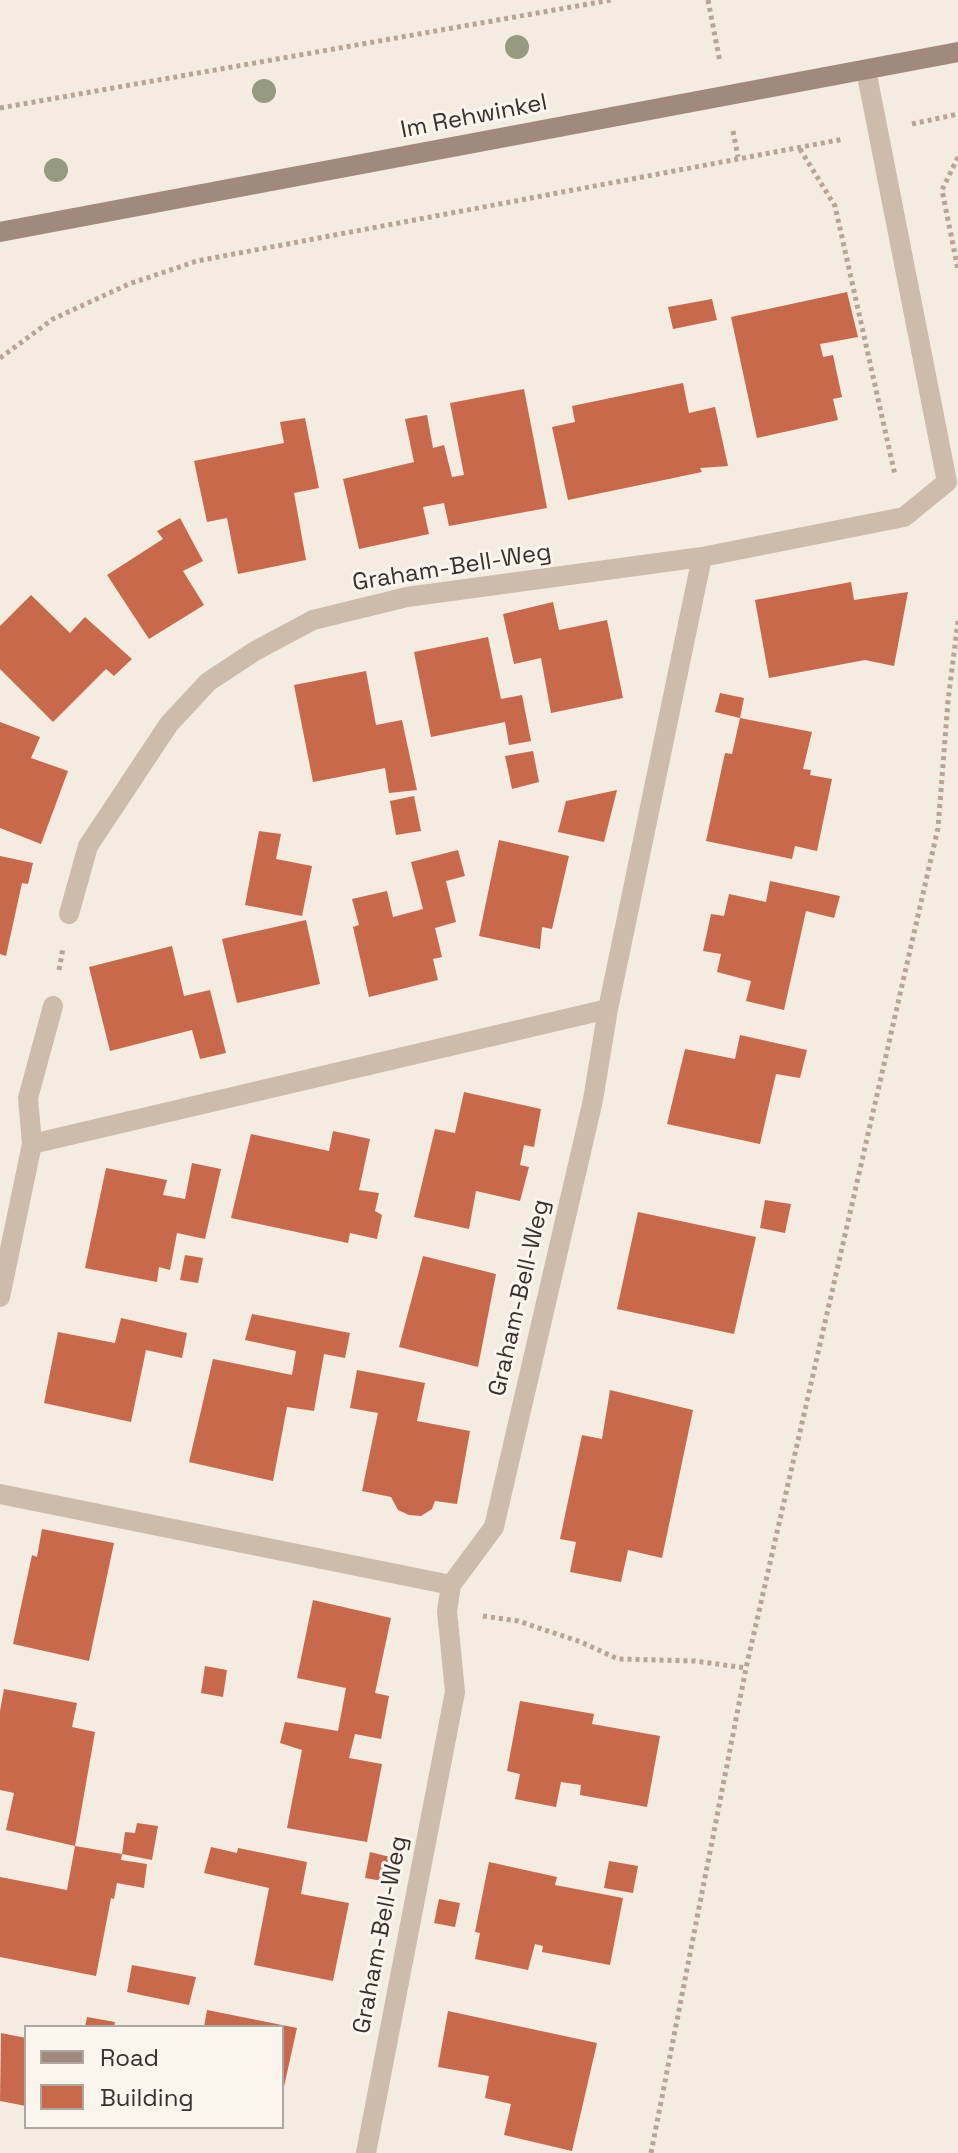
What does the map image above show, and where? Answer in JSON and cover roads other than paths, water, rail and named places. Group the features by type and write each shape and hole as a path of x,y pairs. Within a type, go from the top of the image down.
{"street":[{"name":"Im Rehwinkel","path":"0,232 958,52"},
{"name":"Graham-Bell-Weg","path":"69,914 88,846 169,724 208,682 255,651 313,620 407,597 702,557 904,517 947,482 866,70"},
{"name":"Graham-Bell-Weg","path":"366,2153 455,1692 447,1611 451,1585 494,1527 593,1100 608,1009 702,557"},
{"path":"0,1297 32,1144 28,1098 53,1006"},
{"path":"32,1144 608,1009"},
{"path":"0,1494 451,1585"}]}
